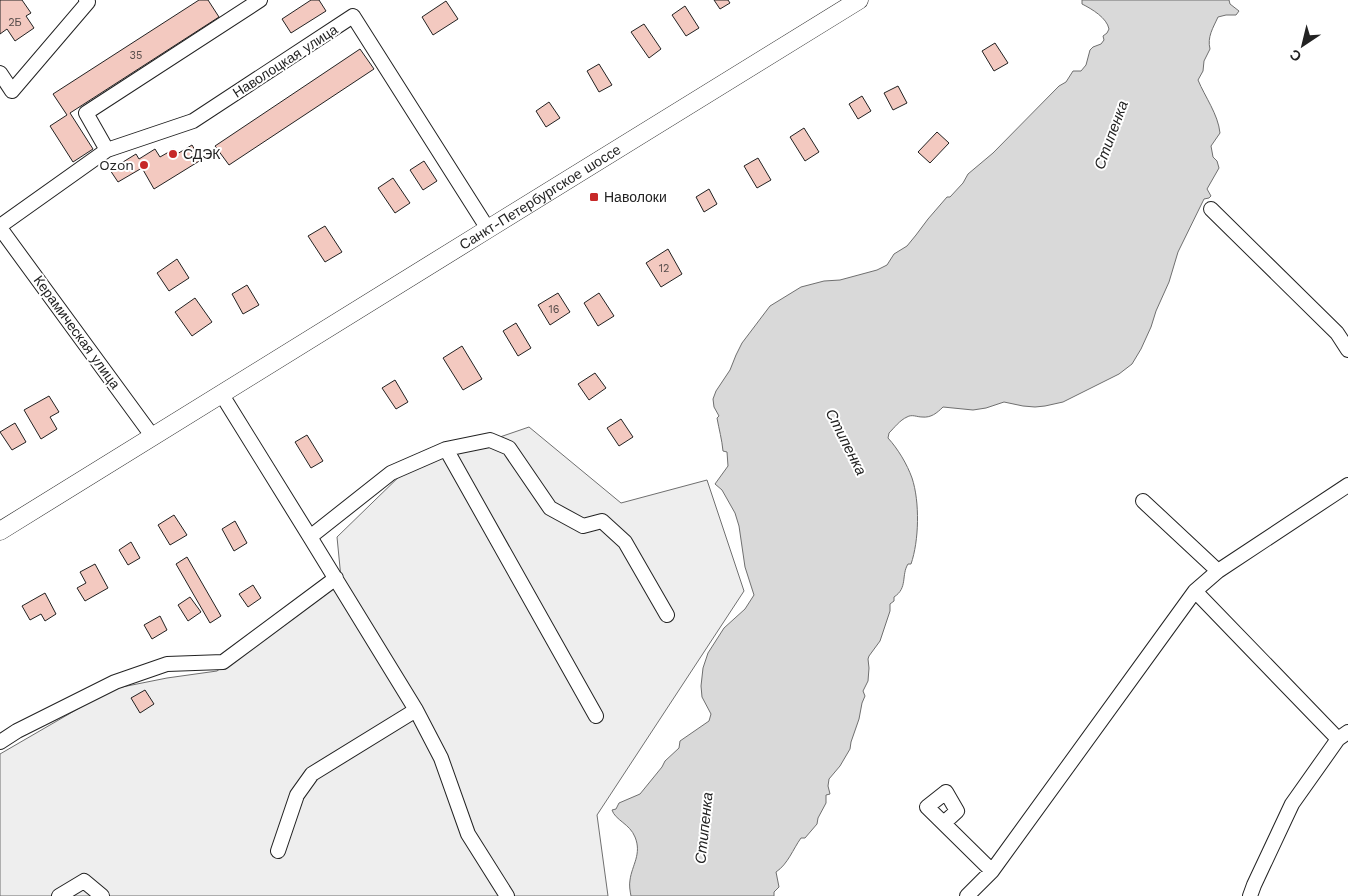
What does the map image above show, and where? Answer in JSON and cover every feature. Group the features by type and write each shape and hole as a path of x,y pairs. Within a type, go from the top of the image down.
{"main road":[{"name":"Санкт-Петербургское шоссе","path":"0,531 859,0"}],"street":[{"path":"0,72 12,91 88,2 86,0"},
{"path":"107,150 86,113 244,4 260,0"},
{"name":"Наволоцкая улица","path":"0,227 107,150 193,121 353,16 488,229"},
{"path":"1211,209 1337,333 1348,350"},
{"name":"Керамическая улица","path":"0,227 153,437"},
{"path":"222,395 416,710 441,758 468,834 507,896"},
{"path":"310,537 391,473 446,450 490,440 509,448 550,508 583,526 602,521 625,542 667,615"},
{"path":"446,450 596,716"},
{"path":"967,896 992,870 1195,591 1218,571 1348,485"},
{"path":"1142,500 1218,571"},
{"path":"0,742 17,731 115,682 167,664 223,662 336,578"},
{"path":"1195,591 1343,736 1292,804 1250,896"},
{"path":"278,851 297,794 312,774 416,710"},
{"path":"944,823 992,870"},
{"path":"59,896 84,881 102,896"}],"shaded area":[{"path":"529,427 621,503 707,480 744,591 597,815 608,896 0,896 0,754 112,689 167,678 217,671 341,578 337,537 407,469"}],"water":[{"name":"Стипенка","path":"1082,0 1229,0 1230,4 1239,11 1236,15 1218,17 1212,29 1210,49 1198,80 1214,112 1220,133 1211,146 1213,157 1217,161 1219,168 1207,189 1211,196 1204,199 1178,252 1169,282 1141,349 1132,364 1119,374 1063,402 1035,407 1004,402 973,410 943,407 928,417 909,416 889,433 888,438 905,462 915,488 918,521 914,555 911,564 908,564 906,568 903,586 890,604 890,611 880,641 869,656 868,681 863,691 865,696 850,749 840,766 829,779 830,794 826,795 826,803 817,824 805,838 801,838 787,861 776,872 779,887 774,892 774,896 631,896 630,882 637,854 637,843 633,833 616,817 612,810 616,809 619,803 640,794 665,761 679,748 680,741 709,721 711,714 702,697 701,686 703,668 708,653 724,628 745,609 754,595 745,567 739,526 735,513 722,490 715,484 728,466 727,452 723,451 717,418 719,416 714,407 713,399 716,391 730,370 742,343 770,306 801,287 824,281 840,280 877,270 887,265 894,254 907,246 947,197 950,197 963,183 968,174 993,153 1059,86 1066,82 1073,71 1081,71 1086,65 1090,50 1101,44 1104,40 1103,36 1109,29 1102,18 1082,4"}],"building":[{"path":"0,0 22,0 31,13 26,16 34,28 15,41 7,29 0,34"},
{"path":"199,0 208,0 219,17 70,113 93,149 73,162 50,126 67,115 53,94"},
{"path":"311,0 319,0 326,11 291,33 282,19"},
{"path":"714,0 728,0 730,3 720,9"},
{"path":"446,1 458,19 433,35 422,17"},
{"path":"685,6 699,28 686,36 672,15"},
{"path":"644,24 661,49 649,58 631,32"},
{"path":"995,43 1008,63 994,71 982,51"},
{"path":"360,49 374,69 229,165 215,146"},
{"path":"599,64 612,85 599,92 587,71"},
{"path":"898,86 907,103 893,110 884,93"},
{"path":"862,96 871,111 858,119 849,104"},
{"path":"549,102 560,118 546,127 536,111"},
{"path":"804,128 819,152 805,161 790,137"},
{"path":"937,132 949,143 930,163 918,152"},
{"path":"192,145 201,160 154,189 142,168 118,182 110,170 136,154 139,159 155,149 160,157 174,149 177,154"},
{"path":"758,158 771,180 757,188 744,166"},
{"path":"424,161 437,181 423,190 410,170"},
{"path":"393,178 410,203 395,213 378,188"},
{"path":"709,189 717,204 704,212 696,197"},
{"path":"325,226 342,252 325,262 308,236"},
{"path":"668,249 682,274 661,287 646,263"},
{"path":"177,259 189,278 169,291 157,273"},
{"path":"247,285 259,305 243,314 232,294"},
{"path":"558,293 570,312 550,325 538,305"},
{"path":"599,293 614,316 598,326 584,303"},
{"path":"195,298 212,322 192,336 175,312"},
{"path":"516,323 531,348 518,356 503,331"},
{"path":"462,346 482,379 463,390 443,358"},
{"path":"595,373 606,388 589,400 578,384"},
{"path":"395,380 408,402 396,409 382,388"},
{"path":"49,396 59,412 50,417 57,429 41,439 24,410"},
{"path":"621,419 633,437 619,446 607,428"},
{"path":"15,423 26,442 12,450 0,432"},
{"path":"307,435 323,461 311,468 295,442"},
{"path":"174,515 187,535 170,545 158,525"},
{"path":"235,521 247,543 234,551 222,529"},
{"path":"131,542 140,558 128,565 119,550"},
{"path":"187,557 221,616 210,623 176,564"},
{"path":"95,564 108,588 85,601 77,588 86,583 80,572"},
{"path":"253,585 261,598 248,607 239,594"},
{"path":"45,593 56,614 45,621 41,614 30,620 22,606"},
{"path":"190,597 201,612 188,621 178,605"},
{"path":"160,616 167,630 152,639 144,625"},
{"path":"145,690 154,704 140,713 131,698"}],"place":[{"name":"СДЭК","path":"173,154"},
{"name":"Ozon","path":"144,165"},
{"name":"Наволоки","path":"594,197"}]}
